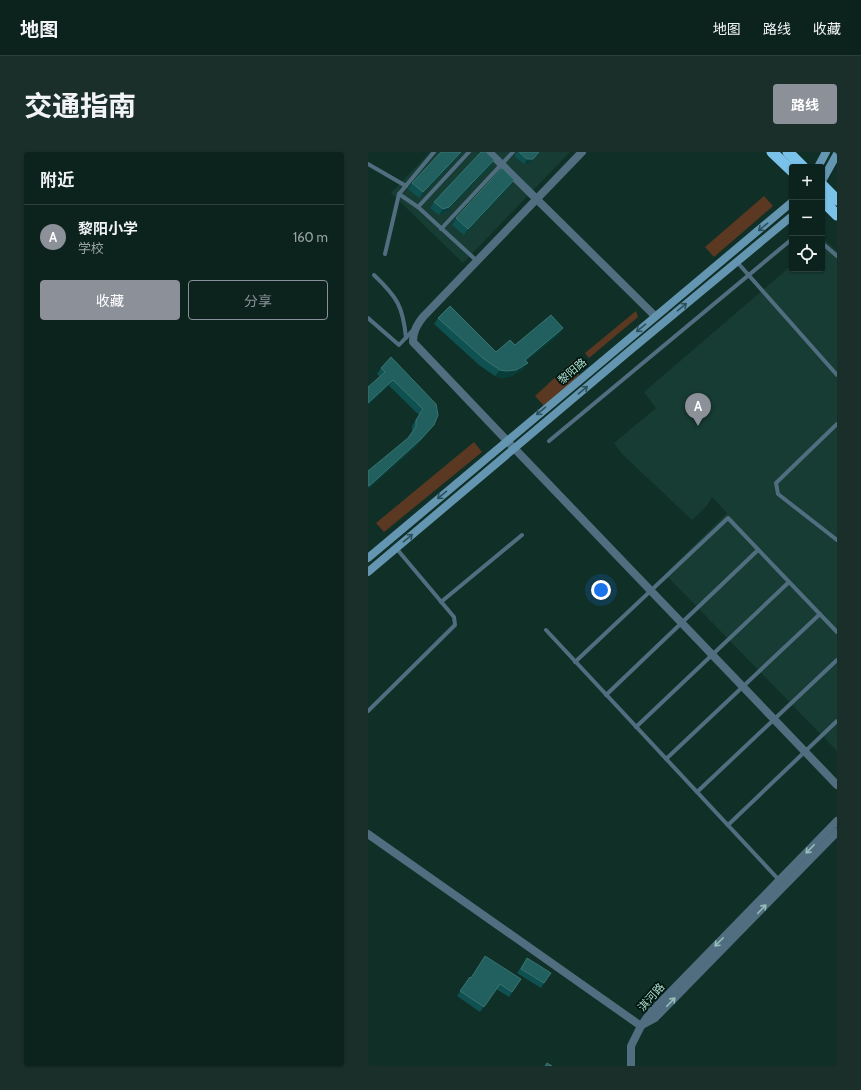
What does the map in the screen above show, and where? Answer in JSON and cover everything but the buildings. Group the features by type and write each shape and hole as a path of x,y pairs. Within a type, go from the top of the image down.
{"highway":[{"path":"772,152 789,168"},
{"path":"788,152 800,164"},
{"path":"825,188 837,200"},
{"path":"825,203 837,215"}],"main road":[{"path":"820,164 826,152"},
{"path":"825,176 837,154"},
{"name":"黎阳路","path":"368,558 789,204"},
{"name":"黎阳路","path":"368,572 789,219"}],"street":[{"path":"489,152 655,316"},
{"path":"582,152 415,328 413,342 837,785"},
{"name":"淇河路","path":"641,1026 650,1013 837,821"},
{"name":"淇河路","path":"641,1026 655,1018 837,832"},
{"path":"368,834 641,1026 631,1046 631,1066"}],"lane":[{"path":"385,254 399,194 434,152"},
{"path":"418,207 469,152"},
{"path":"442,228 513,152"},
{"path":"368,164 406,186"},
{"path":"399,194 418,207 477,261"},
{"path":"549,441 789,242"},
{"path":"825,246 837,256"},
{"path":"737,262 837,375"},
{"path":"374,275 392,293 399,304 406,338"},
{"path":"368,318 399,345 415,328"},
{"path":"837,424 776,483 778,494 837,540"},
{"path":"575,662 728,518 837,632"},
{"path":"442,602 522,535"},
{"path":"368,711 455,625 454,617 396,548"},
{"path":"606,695 758,550"},
{"path":"636,727 789,582"},
{"path":"666,759 820,614"},
{"path":"546,630 780,881"},
{"path":"697,792 837,660"},
{"path":"728,825 837,721"}],"shaded area":[{"path":"430,152 570,152 463,263 391,193"},
{"path":"764,196 773,206 714,257 705,247"},
{"path":"825,240 837,251 837,751 665,574 727,513 712,497 707,506 692,520 622,454 614,443 656,408 644,392 789,268 789,272 825,272"},
{"path":"636,311 638,317 589,358 585,353"},
{"path":"575,359 579,375 545,407 535,396"},
{"path":"474,442 482,452 384,532 376,523"}],"place":[{"name":"黎阳小学","path":"698,426"}]}
